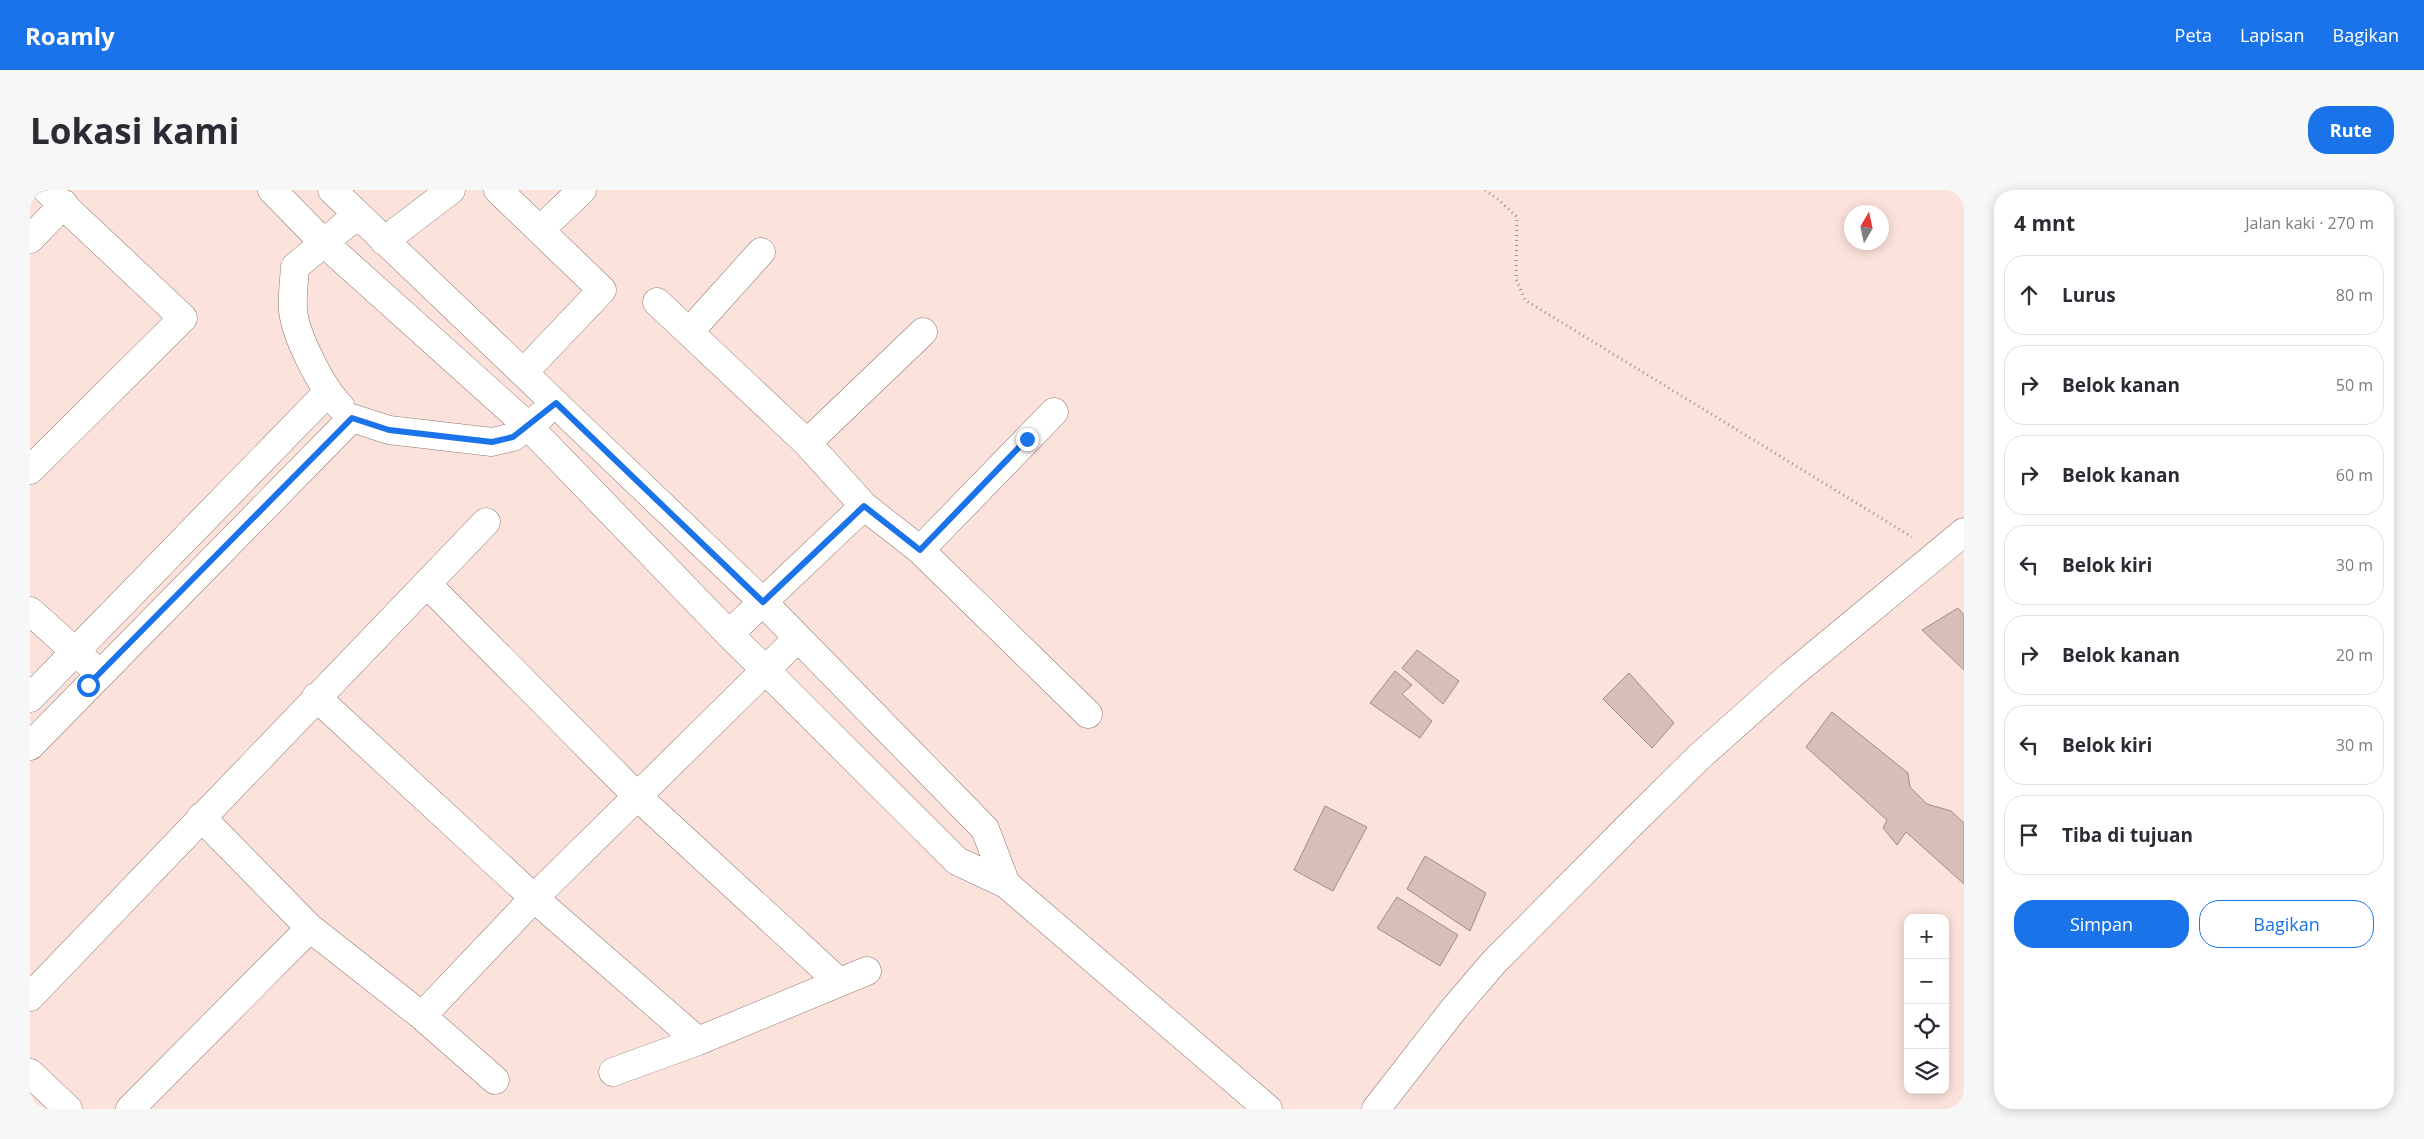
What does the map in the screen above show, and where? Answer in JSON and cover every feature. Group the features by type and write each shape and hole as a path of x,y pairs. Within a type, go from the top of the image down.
{"street":[{"path":"272,190 323,242 529,427 729,634 956,861 1006,884 1268,1109"},
{"path":"332,190 763,602 985,829 1006,884"},
{"path":"384,241 451,190"},
{"path":"498,190 602,290 524,372"},
{"path":"540,230 582,190"},
{"path":"30,239 56,197 183,318 30,470"},
{"path":"357,215 323,242 296,267 293,311 299,333 327,393 352,418 389,430 492,442 513,437 529,427 556,403"},
{"path":"690,331 761,252"},
{"path":"657,302 807,443 864,506 920,550 1088,714"},
{"path":"807,443 923,332"},
{"path":"30,698 327,393"},
{"path":"920,550 1054,412"},
{"path":"30,746 99,673 352,418"},
{"path":"729,634 864,506"},
{"path":"30,997 486,522"},
{"path":"1376,1109 1452,1010 1494,962 1699,757 1784,682 1964,532"},
{"path":"427,584 638,796 839,982"},
{"path":"30,611 99,673"},
{"path":"422,1016 534,898 798,638"},
{"path":"316,697 534,898 698,1041"},
{"path":"201,817 310,928 422,1016 495,1080"},
{"path":"130,1109 310,928"},
{"path":"613,1072 698,1041 867,971"},
{"path":"30,1073 68,1109"}],"path":[{"path":"1485,190 1517,217 1516,279 1525,300 1939,553"}],"building":[{"path":"1958,608 1964,615 1964,670 1922,630"},
{"path":"1417,650 1459,681 1443,704 1402,668"},
{"path":"1395,671 1412,685 1402,694 1432,721 1420,738 1370,703"},
{"path":"1629,673 1674,723 1652,748 1603,699"},
{"path":"1832,712 1908,773 1910,787 1927,804 1951,811 1964,823 1964,884 1906,832 1897,845 1883,828 1887,820 1806,747"},
{"path":"1325,806 1367,827 1333,891 1294,870"},
{"path":"1425,856 1486,893 1470,931 1407,889"},
{"path":"1397,897 1458,935 1440,966 1377,928"}],"route":[{"path":"88,685 352,418 389,430 492,442 513,437 529,427 556,403 763,602 864,506 920,550 1027,439"}]}
